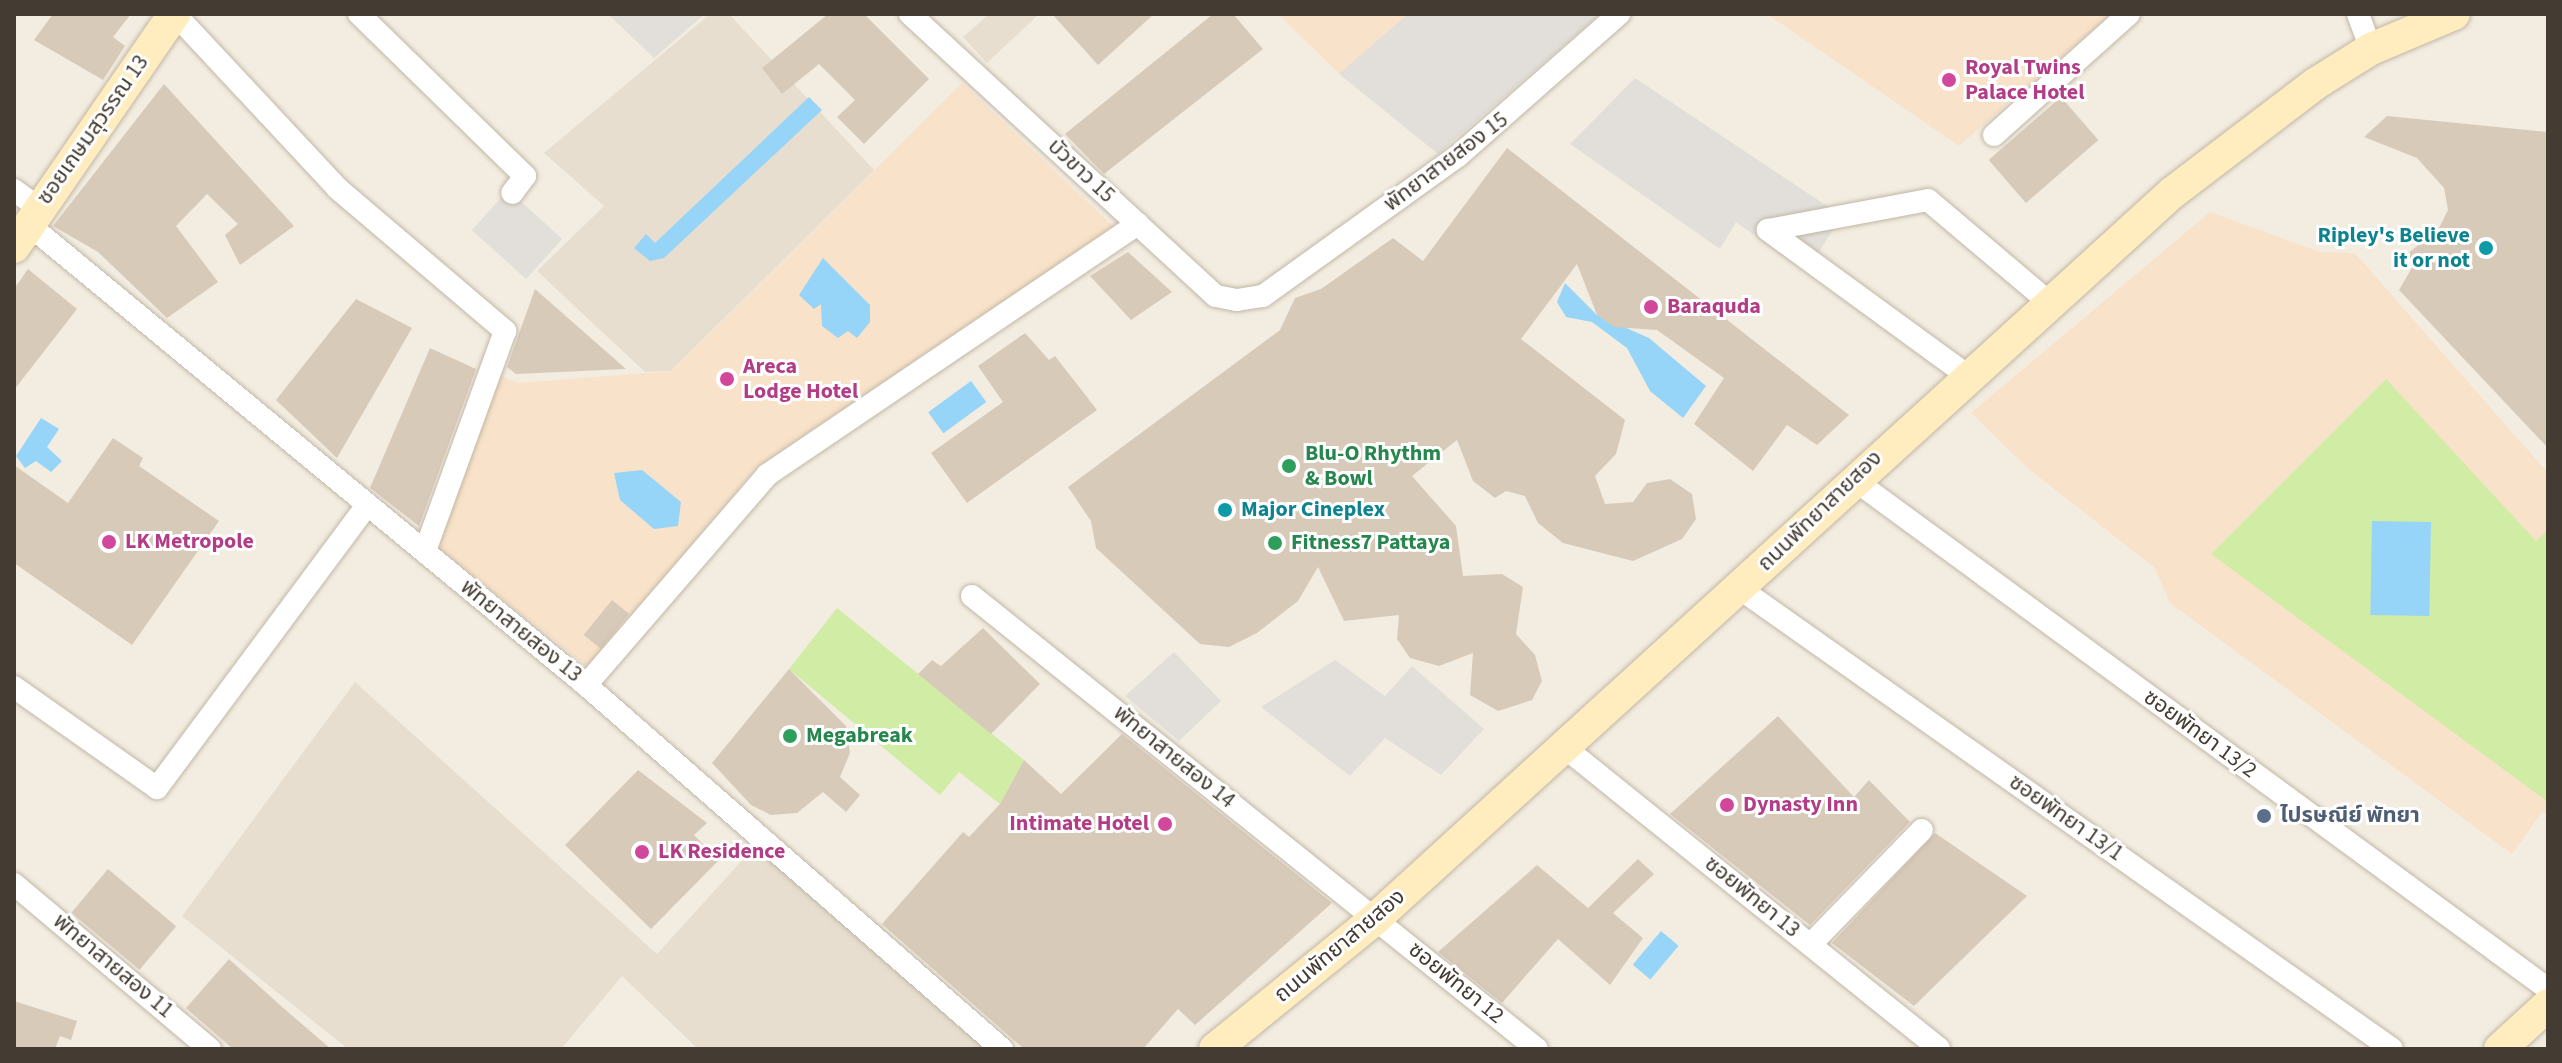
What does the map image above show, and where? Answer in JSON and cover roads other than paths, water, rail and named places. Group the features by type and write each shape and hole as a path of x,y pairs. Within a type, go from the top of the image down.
{"main road":[{"name":"ซอยเกษมสุวรรณ 13","path":"24,217 174,14"},
{"name":"ถนนพัทยาสายสอง","path":"1215,1049 1376,918 1739,588 1853,479 2196,174 2371,49 2454,14"},
{"path":"2500,1049 2548,1005"}],"street":[{"path":"174,14 337,188 505,331 425,551"},
{"path":"359,14 525,176 512,193"},
{"name":"บัวขาว 15","path":"910,14 1216,296 1263,296"},
{"name":"พัทยาสายสอง 15","path":"1263,296 1496,127 1619,14"},
{"path":"1994,135 2129,14"},
{"path":"2358,14 2371,49"},
{"path":"1968,376 1768,230 1928,200 2051,304"},
{"name":"พัทยาสายสอง 13","path":"24,217 586,685 1002,1049"},
{"path":"586,685 767,475 1138,224"},
{"name":"ซอยพัทยา 13/2","path":"1853,479 2548,989"},
{"path":"14,687 157,788 367,505"},
{"name":"ซอยพัทยา 13/1","path":"1739,588 2392,1049"},
{"name":"พัทยาสายสอง 14","path":"972,596 1376,918"},
{"name":"ซอยพัทยา 13","path":"1564,747 1939,1049"},
{"path":"1811,944 1922,830"},
{"name":"พัทยาสายสอง 11","path":"14,884 210,1049"},
{"name":"ซอยพัทยา 12","path":"1376,918 1537,1049"}],"water":[{"path":"809,97 822,110 664,258 650,261 634,248 646,234 655,243"},
{"path":"823,258 870,305 870,322 857,338 848,331 838,338 822,326 821,304 814,309 799,295"},
{"path":"1565,283 1597,315 1649,338 1706,386 1683,418 1650,391 1627,348 1592,322 1566,317 1557,302"},
{"path":"971,381 986,402 943,433 928,412"},
{"path":"41,418 59,429 47,447 62,461 51,472 36,461 25,468 16,456"},
{"path":"642,470 681,502 678,526 654,529 620,500 614,473"},
{"path":"2372,521 2431,522 2429,616 2370,615"},
{"path":"1661,931 1679,946 1650,979 1633,965"}],"place":[{"name":"Royal Twins Palace Hotel","path":"1949,80"},
{"name":"Ripley's Believe it or not","path":"2486,248"},
{"name":"Baraquda","path":"1651,307"},
{"name":"Areca Lodge Hotel","path":"727,379"},
{"name":"Blu-O Rhythm & Bowl","path":"1289,466"},
{"name":"Major Cineplex","path":"1225,510"},
{"name":"LK Metropole","path":"109,542"},
{"name":"Fitness7 Pattaya","path":"1275,543"},
{"name":"Megabreak","path":"790,736"},
{"name":"Dynasty Inn","path":"1727,805"},
{"name":"ไปรษณีย์ พัทยา","path":"2264,816"},
{"name":"Intimate Hotel","path":"1165,824"},
{"name":"LK Residence","path":"642,852"}]}
